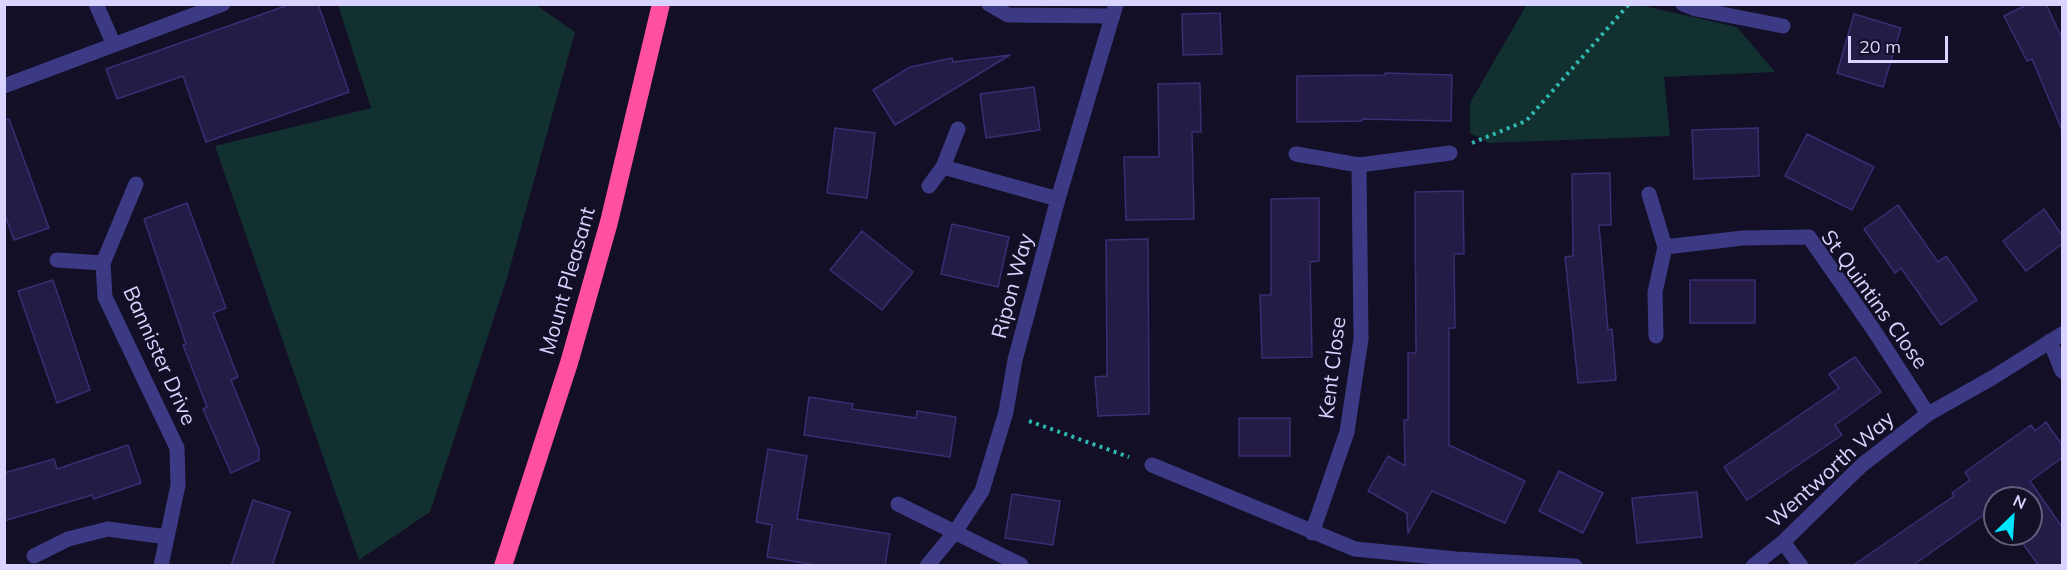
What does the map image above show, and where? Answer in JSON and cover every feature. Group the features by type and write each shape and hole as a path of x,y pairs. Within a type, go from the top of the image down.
{"highway":[{"name":"Mount Pleasant","path":"503,566 569,363 609,222 661,4"}],"street":[{"path":"96,4 114,45"},
{"path":"4,86 224,4"},
{"path":"989,4 1008,15 1114,10"},
{"path":"1683,4 1696,9 1783,26"},
{"name":"Ripon Way","path":"927,566 955,532 982,491 1006,412 1015,360 1058,199 1114,10"},
{"path":"929,186 943,167 958,129"},
{"path":"1296,154 1359,165 1450,153"},
{"name":"Kent Close","path":"1312,533 1347,432 1361,339 1359,165"},
{"path":"943,167 1058,199"},
{"name":"Bannister Drive","path":"136,184 103,263 105,297 177,448 178,485 161,566"},
{"path":"1649,194 1665,247 1655,292 1656,336"},
{"name":"St Quintins Close","path":"1665,247 1743,238 1809,237 1928,414"},
{"path":"57,260 103,263"},
{"path":"2056,338 2062,370"},
{"name":"Wentworth Way","path":"1753,566 1783,542 1862,465 1928,414 2056,338"},
{"path":"1152,465 1355,549 1456,559 1575,566"},
{"path":"898,504 1021,565"},
{"path":"34,556 68,539 108,529 167,537"},
{"path":"1783,542 1801,566"}],"path":[{"path":"1450,153 1526,121 1629,4"},
{"path":"1006,412 1152,465"}],"green space":[{"path":"1527,4 1640,5 1737,27 1775,72 1664,77 1670,136 1489,143 1470,133 1470,103"},
{"path":"338,5 536,5 575,32 507,278 430,512 359,560 215,146 371,108"}],"building":[{"path":"291,4 318,4 349,92 206,142 183,76 117,99 106,69"},
{"path":"2028,4 2046,4 2062,38 2062,130 2032,59 2027,61 2004,16"},
{"path":"1220,13 1222,54 1183,55 1182,14"},
{"path":"1854,14 1901,28 1883,87 1837,73"},
{"path":"1010,55 895,125 873,90 910,67 952,58 953,62"},
{"path":"1385,73 1452,75 1451,121 1362,119 1362,121 1297,122 1297,76 1385,75"},
{"path":"1200,83 1201,132 1192,132 1194,219 1126,220 1124,157 1159,157 1158,84"},
{"path":"1034,87 1040,130 986,138 980,94"},
{"path":"9,119 49,228 14,240 4,212 4,120"},
{"path":"835,128 875,133 867,198 827,193"},
{"path":"1758,128 1759,176 1694,179 1692,130"},
{"path":"1807,134 1874,167 1852,210 1785,176"},
{"path":"1610,173 1611,225 1599,225 1608,330 1612,329 1616,380 1578,383 1565,257 1573,256 1572,174"},
{"path":"1463,191 1464,254 1454,254 1455,328 1449,328 1449,445 1525,481 1505,523 1432,491 1408,533 1407,513 1368,491 1388,456 1405,466 1404,420 1408,420 1408,353 1416,353 1415,192"},
{"path":"1319,198 1319,261 1310,262 1312,357 1262,358 1260,295 1271,295 1271,199"},
{"path":"187,203 226,308 213,313 238,377 231,380 259,449 259,460 231,473 203,409 207,407 183,345 186,344 144,219"},
{"path":"1898,205 1938,262 1946,256 1977,300 1941,325 1901,268 1895,273 1864,229"},
{"path":"2044,209 2062,235 2062,244 2026,271 2003,241"},
{"path":"952,224 1009,237 998,287 941,274"},
{"path":"862,231 913,272 882,310 830,270"},
{"path":"1148,239 1149,414 1098,416 1095,377 1107,376 1106,240"},
{"path":"53,280 90,390 57,403 18,291"},
{"path":"1690,280 1755,280 1755,323 1690,323"},
{"path":"1855,357 1881,392 1835,425 1842,435 1747,500 1724,467 1839,388 1829,374"},
{"path":"809,397 853,404 852,409 916,418 917,411 956,417 950,457 804,435"},
{"path":"1239,418 1290,418 1290,456 1239,456"},
{"path":"2046,422 2062,445 2062,458 2030,481 2033,486 1983,486 1983,516 1912,566 1852,566 1954,496 1952,493 1970,480 1965,472 2031,425 2035,431"},
{"path":"128,445 141,483 94,499 92,495 4,521 4,473 54,459 57,469"},
{"path":"768,449 807,456 797,519 890,534 885,566 822,566 767,557 772,525 756,522"},
{"path":"1559,471 1603,493 1583,533 1539,511"},
{"path":"1697,492 1702,537 1637,543 1632,498"},
{"path":"1012,494 1060,501 1053,545 1005,538"},
{"path":"253,500 290,512 272,566 231,566"},
{"path":"2043,500 2062,527 2062,566 2039,566 2025,546 2043,546"}]}
